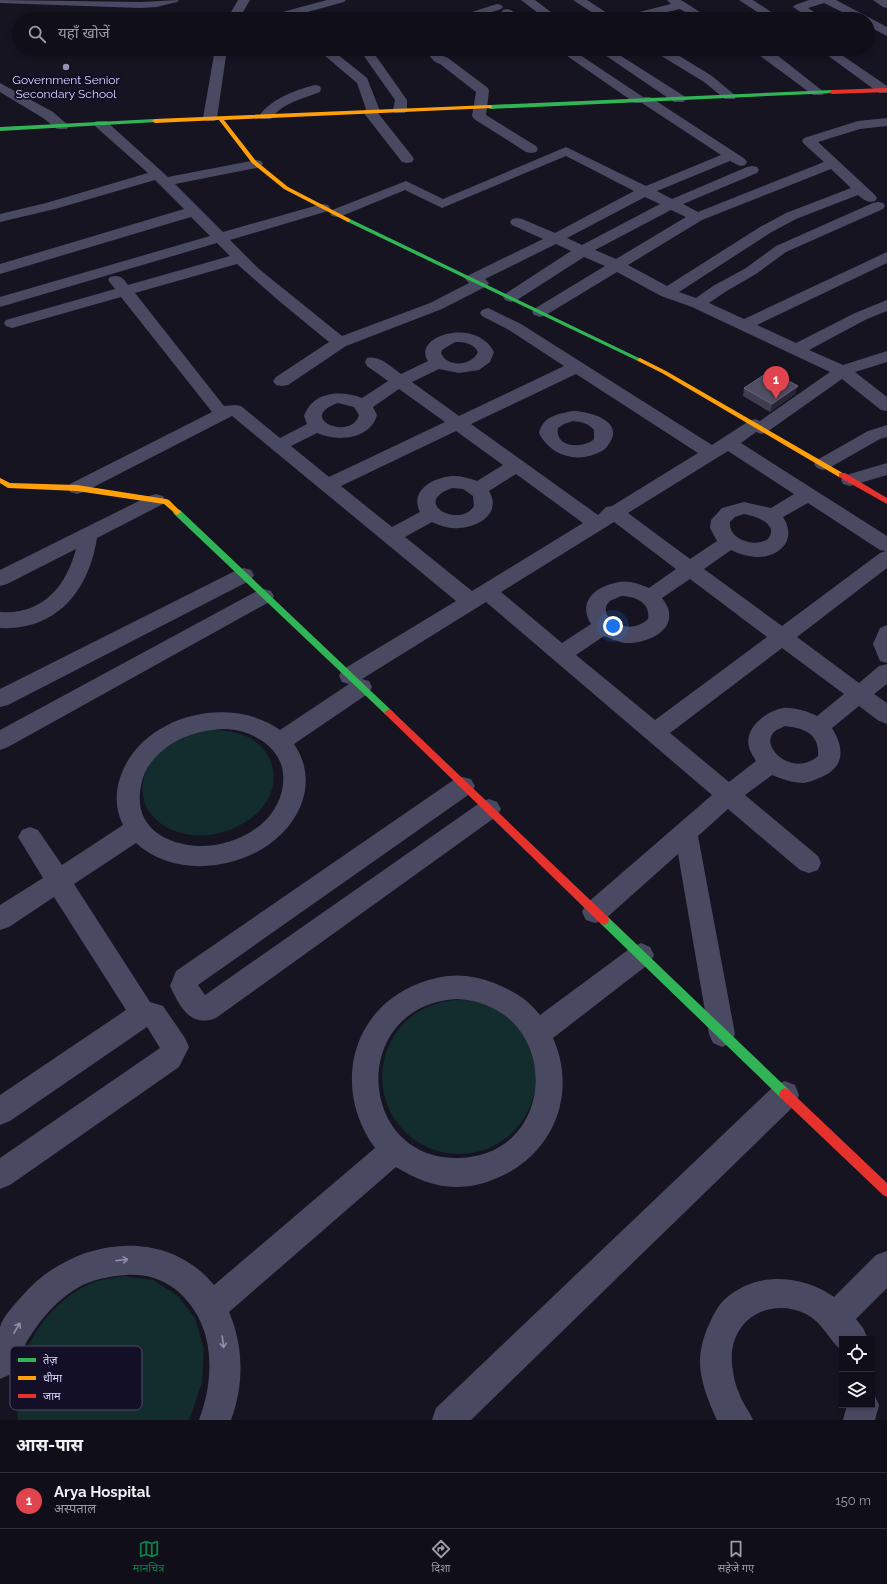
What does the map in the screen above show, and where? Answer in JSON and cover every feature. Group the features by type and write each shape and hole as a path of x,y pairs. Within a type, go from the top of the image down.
{"street":[{"path":"0,0 148,5 170,0"},
{"path":"237,12 244,0"},
{"path":"299,12 315,6 340,0"},
{"path":"528,0 544,12"},
{"path":"579,0 599,12"},
{"path":"745,0 765,12"},
{"path":"807,12 799,7 821,0"},
{"path":"827,0 851,12"},
{"path":"879,0 887,5"},
{"path":"647,12 677,3 693,12"},
{"path":"315,6 322,12"},
{"path":"875,25 887,32"},
{"path":"220,56 215,118 256,164 286,188 330,211 664,372 887,501"},
{"path":"332,56 362,81 372,112 407,159"},
{"path":"370,56 401,100 400,110"},
{"path":"437,56 483,91 479,107 479,116 531,149"},
{"path":"574,56 775,185"},
{"path":"613,56 679,99"},
{"path":"670,56 708,79 730,96"},
{"path":"769,56 818,92"},
{"path":"833,56 883,93"},
{"path":"0,87 48,115 62,126"},
{"path":"266,116 270,109 276,105 315,89"},
{"path":"0,129 215,118 818,92 883,93"},
{"path":"698,304 719,289 751,271 781,249 821,230 883,211 809,141 858,124 887,122"},
{"path":"101,124 162,178 241,258 285,298 340,342"},
{"path":"0,302 222,238 330,211 406,185 442,204 566,151 697,217"},
{"path":"282,381 340,342 436,306 477,281 645,190 731,156"},
{"path":"0,218 162,178 256,164"},
{"path":"540,312 697,217 821,167 834,164"},
{"path":"511,298 582,251 671,204 752,170"},
{"path":"668,293 765,230 791,216 861,189"},
{"path":"0,269 194,211"},
{"path":"517,222 616,265 668,293 698,304 842,371 887,406"},
{"path":"12,323 241,258"},
{"path":"744,325 887,258"},
{"path":"109,271 217,408"},
{"path":"796,350 861,316 887,305"},
{"path":"488,312 578,366 711,453"},
{"path":"480,343 515,327"},
{"path":"460,337 473,339 480,343 486,352 485,356 476,365 465,368 453,368 439,362 434,357 433,352 435,347 440,342 447,339 460,337"},
{"path":"280,742 356,681 478,596 711,453 758,426 842,371 887,356"},
{"path":"373,362 517,465 690,570 887,715"},
{"path":"363,405 400,381 439,362"},
{"path":"328,485 578,366"},
{"path":"337,398 351,400 363,405 368,414 367,420 357,429 349,432 336,433 323,430 317,426 313,421 312,415 315,409 320,404 337,398"},
{"path":"77,488 230,410 240,412 392,536 561,654 809,863"},
{"path":"280,445 317,426"},
{"path":"823,464 874,435 887,431"},
{"path":"728,443 887,545"},
{"path":"478,489 517,465"},
{"path":"850,480 887,469"},
{"path":"461,482 470,485 478,489 483,494 485,500 484,507 480,513 474,517 457,522 439,518 432,514 427,508 425,501 427,494 433,488 441,484 461,482"},
{"path":"3,485 77,488 166,502 244,575 264,596 356,681 463,786 489,809 887,1191"},
{"path":"770,516 807,495"},
{"path":"1,577 156,500"},
{"path":"748,508 762,511 777,522 781,529 777,542 769,547 760,549 743,548 729,542 723,536 719,523 727,512 735,509 748,508"},
{"path":"392,536 432,514"},
{"path":"0,620 9,621 28,617 47,610 62,598 74,580 82,563 88,534"},
{"path":"650,597 729,542"},
{"path":"654,733 887,558"},
{"path":"0,699 244,575"},
{"path":"619,589 630,589 641,592 650,597 656,603 659,610 659,618 650,630 642,634 632,635 612,631 603,626 597,619 594,611 596,603 605,594 619,589"},
{"path":"0,741 264,596"},
{"path":"561,654 603,626"},
{"path":"887,633 883,640 883,649 887,655"},
{"path":"818,727 887,672"},
{"path":"783,717 795,718 807,721 818,727 827,739 831,752 828,760 822,767 814,772 803,774 791,773 780,769 770,763 758,744 759,735 764,727 772,720 783,717"},
{"path":"207,721 234,721 260,728 280,742 289,755 295,770 295,786 290,803 281,819 267,833 250,844 229,853 208,856 187,855 167,850 150,841 138,829 127,808 128,784 138,762 156,742 180,728 207,721"},
{"path":"595,912 728,795 770,763"},
{"path":"463,786 185,979 183,986 198,1008 207,1009 489,809"},
{"path":"0,919 138,829"},
{"path":"686,833 722,1034"},
{"path":"30,837 143,1014"},
{"path":"538,1033 641,955"},
{"path":"455,988 480,991 502,1000 522,1014 538,1033 548,1053 552,1076 550,1099 542,1121 529,1140 511,1156 488,1167 464,1172 439,1170 416,1162 395,1149 378,1130 366,1106 362,1082 365,1057 374,1035 389,1016 409,1001 431,992 455,988"},
{"path":"0,1110 143,1014 154,1015 175,1048 169,1058 0,1176"},
{"path":"448,1420 786,1095"},
{"path":"212,1307 395,1149"},
{"path":"0,1363 17,1327 41,1297 70,1275 103,1262 135,1259 166,1266 192,1282 212,1307 223,1337 226,1370 220,1406 215,1420"},
{"path":"735,1419 720,1388 716,1358 721,1329 736,1308 758,1294 784,1292 811,1300 843,1328 887,1266"},
{"path":"859,1420 862,1408"}],"green space":[{"path":"204,730 230,731 246,736 257,743 265,751 271,762 273,784 270,795 264,806 245,822 228,831 215,834 189,835 170,829 158,821 150,812 142,792 143,780 147,769 163,748 177,739"},
{"path":"451,1000 467,1000 489,1006 514,1022 530,1047 535,1062 535,1092 530,1107 514,1132 502,1141 481,1151 467,1154 451,1154 437,1151 423,1145 410,1137 399,1126 385,1099 382,1085 382,1069 385,1055 391,1041 399,1028 410,1017 437,1003"},
{"path":"124,1276 153,1280 177,1295 195,1318 204,1349 202,1383 189,1420 18,1420 17,1410 142,1410 142,1346 28,1346 32,1338 42,1324 65,1299 79,1289 101,1280"}],"building":[{"path":"770,371 798,386 772,404 744,388"}],"traffic: fast":[{"path":"490,107 832,92"},
{"path":"0,129 155,121"},
{"path":"348,220 640,360"},
{"path":"177,512 389,713"},
{"path":"604,920 785,1094"}],"traffic: slow":[{"path":"155,121 490,107"},
{"path":"220,118 254,162 286,188 348,220"},
{"path":"640,360 664,372 842,475"},
{"path":"0,480 8,485 77,488 166,502 177,512"}],"traffic: jam":[{"path":"832,92 887,90"},
{"path":"842,475 887,501"},
{"path":"389,713 604,920"},
{"path":"785,1094 887,1191"}],"place":[{"name":"Government Senior Secondary School","path":"66,67"},
{"name":"Arya Hospital","path":"776,399"}]}
